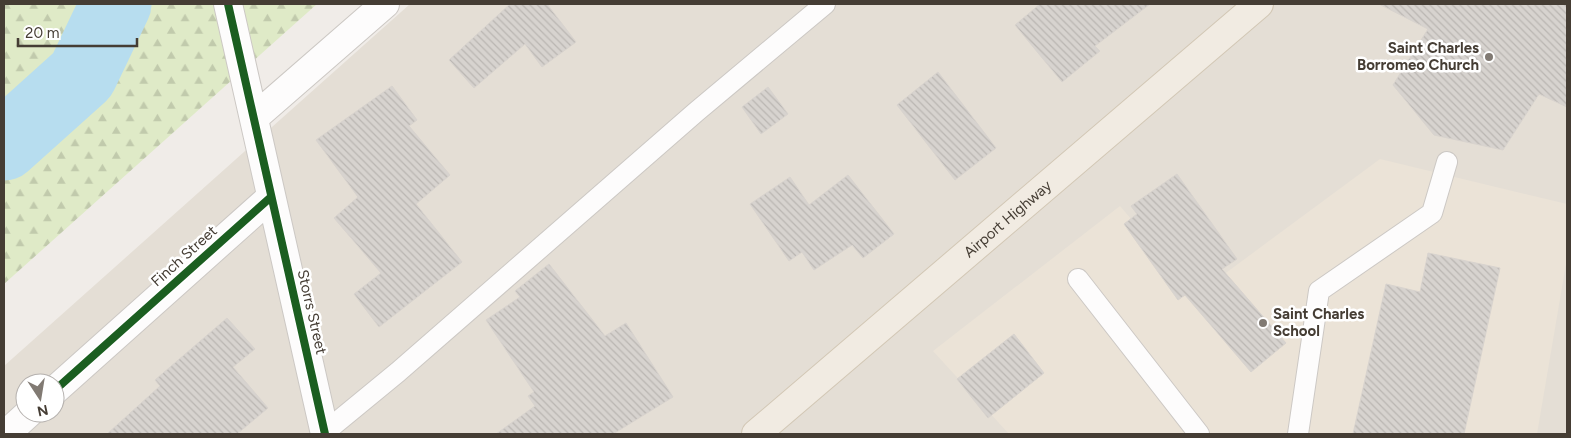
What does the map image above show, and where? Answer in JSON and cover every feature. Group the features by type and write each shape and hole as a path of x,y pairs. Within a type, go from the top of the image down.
{"main road":[{"name":"Airport Highway","path":"756,434 1259,4"}],"street":[{"path":"228,4 272,197"},
{"path":"254,118 385,4"},
{"name":"Storrs Street","path":"272,197 325,433"},
{"name":"Finch Street","path":"65,381 272,197"},
{"path":"6,434 18,423"}],"lane":[{"path":"325,433 398,372 680,125 825,4"},
{"path":"1298,434 1319,290 1432,213 1447,162"},
{"path":"1078,279 1199,434"}],"shaded area":[{"path":"410,4 1567,4 1567,434 4,434 4,366"},
{"name":"Saint Charles School","path":"1380,159 1567,204 1567,258 1537,434 1009,434 933,351 1120,206 1196,295"}],"green space":[{"path":"4,4 317,4 4,284"}],"building":[{"path":"510,4 547,4 576,42 542,67 525,44 474,88 449,60"},
{"path":"1040,4 1150,4 1095,46 1100,51 1062,82 1015,25"},
{"name":"Saint Charles Borromeo Church","path":"1379,4 1567,4 1567,107 1539,94 1503,150 1434,135 1393,85 1428,29"},
{"path":"938,72 996,148 955,180 897,105"},
{"path":"392,86 417,120 409,126 450,175 416,204 462,262 379,327 354,294 381,273 334,218 358,197 316,140"},
{"path":"768,87 788,114 761,134 742,107"},
{"path":"1177,174 1237,259 1222,269 1286,343 1251,372 1185,295 1178,300 1124,224 1137,214 1131,206"},
{"path":"848,175 894,234 863,258 852,245 814,270 802,252 789,261 750,204 790,177 809,205"},
{"path":"1428,253 1500,268 1464,434 1353,434 1386,284 1420,292"},
{"path":"549,264 605,336 626,323 673,397 613,434 496,434 535,406 528,396 534,392 486,320 520,297 515,291"},
{"path":"227,318 255,349 233,367 268,408 237,434 107,434 160,386 155,380"},
{"path":"1014,334 1044,373 988,418 957,379"}],"waterway":[{"path":"4,145 82,75 116,4"}],"cycle path":[{"path":"228,4 325,434"},
{"path":"65,381 271,197"}],"place":[{"name":"Saint Charles Borromeo Church","path":"1489,57"},
{"name":"Saint Charles School","path":"1263,323"}]}
